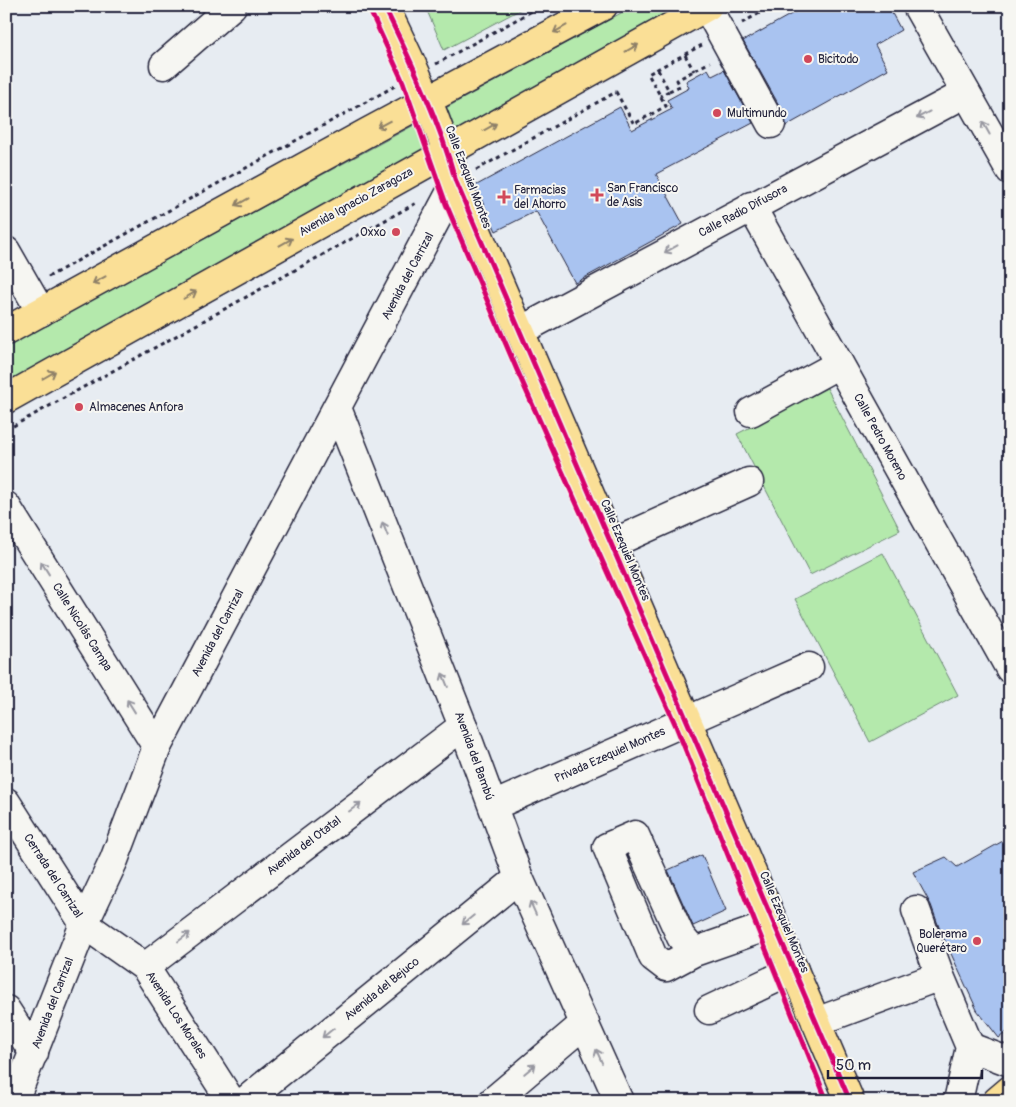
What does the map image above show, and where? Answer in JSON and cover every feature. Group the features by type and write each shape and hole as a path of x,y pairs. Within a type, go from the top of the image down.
{"main road":[{"name":"Calle Ezequiel Montes","path":"384,6 417,74 447,151 456,182 850,1101"},
{"path":"6,331 603,6"},
{"name":"Avenida Ignacio Zaragoza","path":"6,399 708,6"},
{"path":"997,1101 1010,1090"}],"street":[{"path":"164,65 232,6"},
{"path":"708,6 719,46 771,124"},
{"path":"917,6 1010,170"},
{"name":"Calle Radio Difusora","path":"520,331 751,206 966,93"},
{"name":"Avenida del Carrizal","path":"14,1101 84,924 114,860 157,747 456,182"},
{"name":"Calle Pedro Moreno","path":"751,206 1010,668"},
{"path":"6,251 41,312"},
{"path":"751,412 839,364"},
{"name":"Avenida del Bambú","path":"337,408 463,726 519,878 619,1101"},
{"path":"611,544 749,482"},
{"name":"Calle Nicolás Campa","path":"6,506 157,747"},
{"name":"Privada Ezequiel Montes","path":"493,806 809,667"},
{"name":"Avenida del Otatal","path":"145,966 463,726"},
{"name":"Cerrada del Carrizal","path":"6,802 84,924"},
{"name":"Avenida del Bejuco","path":"245,1101 519,878"},
{"path":"916,910 940,976 970,1047 958,1101"},
{"name":"Avenida Los Morales","path":"84,924 145,966 219,1094"},
{"path":"694,952 774,924"},
{"path":"709,1010 794,970"},
{"path":"816,1022 940,976"},
{"path":"6,1010 34,1053"},
{"path":"493,1101 585,1023"},
{"path":"970,1047 1010,1062"}],"path":[{"path":"28,288 540,6"},
{"path":"660,96 680,86 677,80 694,71 719,46 772,6"},
{"path":"456,182 616,92 634,124 666,106 648,74 685,55 719,46"},
{"path":"685,55 694,71"},
{"path":"658,70 669,91"},
{"path":"6,430 420,201"}],"green space":[{"path":"425,6 527,6 444,50"},
{"path":"634,6 688,6 6,388 6,346"},
{"path":"827,388 900,530 810,575 737,434"},
{"path":"883,553 958,695 870,742 795,599"}],"building":[{"path":"806,6 888,6 901,30 875,45 888,69 786,126 785,116 743,41"},
{"path":"708,69 712,76 724,70 753,123 656,174 683,224 575,283 536,211 496,231 475,186 620,107 632,130 672,109 667,100 689,88 686,81"},
{"name":"Bolerama Querétaro","path":"1010,837 1010,1029 999,1038 977,1010 940,930 931,905 913,872 946,857 957,867"},
{"path":"702,855 726,911 693,926 668,870"}],"cycle path":[{"path":"368,6 403,82 446,204 517,370 676,726 827,1101"},
{"path":"384,6 424,92 442,136 456,182 850,1101"}],"place":[{"name":"Bicitodo","path":"808,59"},
{"name":"Multimundo","path":"717,113"},
{"name":"San Francisco de Asis","path":"597,195"},
{"name":"Farmacias del Ahorro","path":"504,197"},
{"name":"Oxxo","path":"396,232"},
{"name":"Almacenes Anfora","path":"79,407"},
{"name":"Bolerama Querétaro","path":"977,941"}]}
